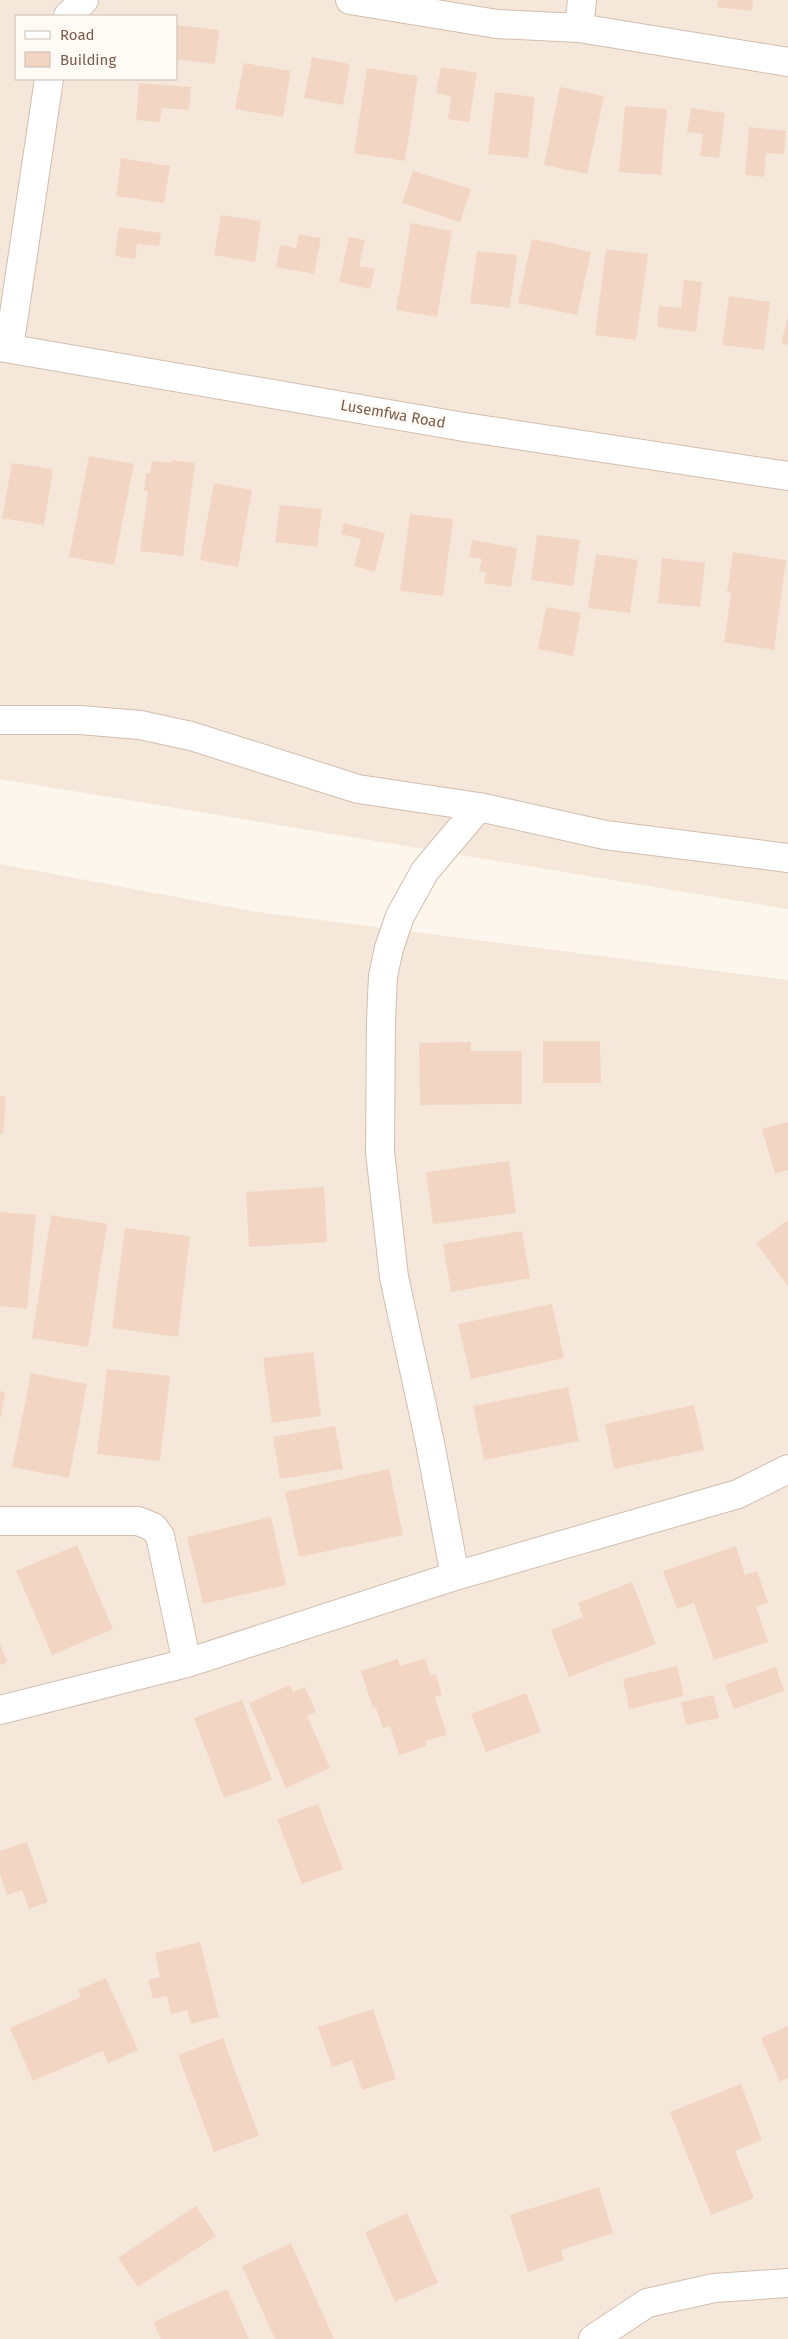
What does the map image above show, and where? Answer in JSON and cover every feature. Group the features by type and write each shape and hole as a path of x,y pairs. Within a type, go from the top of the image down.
{"street":[{"path":"69,15 84,0"},
{"path":"350,0 497,24 579,28 788,62"},
{"path":"579,28 582,0"},
{"path":"4,347 49,80"},
{"name":"Lusemfwa Road","path":"4,347 464,427 788,476"},
{"path":"0,720 80,720 140,725 191,736 358,789 479,808 605,835 788,858"},
{"path":"456,1576 430,1443 394,1277 380,1152 381,1020 383,976 389,948 400,916 425,871 479,808"},
{"path":"0,1710 187,1663 456,1576 738,1494 788,1469"},
{"path":"0,1521 138,1521 153,1527 160,1536 187,1663"},
{"path":"597,2338 647,2303 714,2288 788,2283"}],"shaded area":[{"path":"0,0 788,0 788,909 0,779"},
{"path":"0,864 251,911 788,980 788,2339 0,2339"}],"building":[{"path":"718,0 753,0 752,11 717,7"},
{"path":"178,25 219,30 215,64 178,59"},
{"path":"312,57 350,64 343,105 304,98"},
{"path":"244,63 291,71 283,117 235,109"},
{"path":"441,67 477,73 469,122 448,119 451,96 436,93"},
{"path":"367,68 418,76 405,161 354,153"},
{"path":"139,83 191,87 189,110 162,108 160,122 136,120"},
{"path":"560,87 604,96 587,174 544,165"},
{"path":"495,92 535,97 528,158 488,154"},
{"path":"625,106 667,109 661,175 619,172"},
{"path":"691,108 725,113 719,158 700,156 703,134 687,132"},
{"path":"749,127 786,131 784,154 766,153 764,177 745,175"},
{"path":"121,158 170,166 164,203 116,196"},
{"path":"413,171 471,189 460,222 402,203"},
{"path":"221,215 261,221 255,262 214,255"},
{"path":"411,223 452,231 437,317 396,310"},
{"path":"119,227 161,233 159,246 137,244 135,259 115,256"},
{"path":"299,234 321,238 314,274 276,267 280,245 296,248"},
{"path":"349,237 365,240 359,266 375,269 370,289 339,282"},
{"path":"532,239 591,252 577,315 518,303"},
{"path":"606,249 648,254 636,340 595,335"},
{"path":"477,251 517,255 510,308 470,303"},
{"path":"684,280 702,282 696,332 657,327 659,306 681,308"},
{"path":"729,296 770,302 764,350 722,345"},
{"path":"788,317 788,345 781,343"},
{"path":"89,456 134,464 114,565 69,557"},
{"path":"172,460 195,463 183,556 140,551 148,491 144,491 146,473 150,474 152,461 171,463"},
{"path":"12,463 53,469 44,525 2,518"},
{"path":"214,483 252,490 238,567 200,560"},
{"path":"280,505 322,509 317,547 275,542"},
{"path":"410,514 453,519 443,596 400,591"},
{"path":"344,523 385,533 375,572 354,566 361,539 341,534"},
{"path":"537,535 580,540 573,586 531,580"},
{"path":"472,540 517,548 511,587 484,583 486,572 479,571 482,559 469,557"},
{"path":"733,552 786,560 774,650 724,642 731,593 727,592"},
{"path":"596,554 638,560 630,613 588,608"},
{"path":"662,558 705,563 700,607 658,603"},
{"path":"546,607 581,613 573,656 538,649"},
{"path":"543,1041 600,1041 601,1083 543,1083"},
{"path":"471,1042 471,1051 522,1051 522,1104 420,1105 419,1043"},
{"path":"0,1096 6,1097 3,1134 0,1134"},
{"path":"788,1122 788,1170 775,1174 762,1129"},
{"path":"509,1161 516,1213 433,1224 426,1172"},
{"path":"324,1187 327,1242 249,1247 246,1192"},
{"path":"0,1212 36,1215 27,1309 0,1306"},
{"path":"51,1215 107,1224 88,1347 32,1338"},
{"path":"788,1220 788,1286 756,1243"},
{"path":"125,1228 190,1236 178,1337 112,1328"},
{"path":"522,1231 530,1278 451,1292 443,1244"},
{"path":"552,1304 564,1358 471,1379 458,1324"},
{"path":"313,1352 321,1416 272,1423 263,1358"},
{"path":"107,1369 170,1376 160,1461 97,1454"},
{"path":"31,1373 87,1384 69,1478 12,1467"},
{"path":"568,1387 579,1441 484,1460 473,1406"},
{"path":"0,1391 5,1392 1,1417 0,1417"},
{"path":"694,1405 704,1450 614,1469 605,1424"},
{"path":"335,1426 343,1469 280,1479 273,1437"},
{"path":"389,1469 403,1535 299,1557 285,1492"},
{"path":"271,1517 286,1585 203,1604 187,1537"},
{"path":"77,1545 113,1629 52,1655 16,1571"},
{"path":"736,1546 745,1575 757,1571 768,1603 756,1607 768,1642 714,1660 694,1603 677,1609 663,1571"},
{"path":"632,1582 656,1644 569,1677 551,1630 583,1617 578,1603"},
{"path":"0,1644 7,1662 0,1665"},
{"path":"398,1659 400,1666 425,1659 431,1676 436,1674 442,1695 435,1697 447,1735 425,1741 427,1746 399,1755 390,1726 383,1728 376,1708 373,1708 361,1671"},
{"path":"677,1666 684,1696 629,1709 623,1679"},
{"path":"776,1667 784,1691 734,1709 725,1685"},
{"path":"290,1685 293,1692 305,1687 316,1712 307,1716 330,1768 286,1788 249,1703"},
{"path":"526,1693 541,1732 486,1752 471,1714"},
{"path":"714,1695 719,1718 686,1725 681,1702"},
{"path":"242,1700 272,1780 224,1798 194,1718"},
{"path":"318,1804 343,1869 302,1884 277,1819"},
{"path":"27,1842 48,1902 29,1909 22,1890 7,1895 0,1874 0,1851"},
{"path":"200,1942 219,2017 191,2024 187,2010 171,2014 167,1996 153,1999 148,1980 160,1977 155,1953"},
{"path":"106,1978 138,2050 108,2063 103,2051 33,2081 10,2028 81,1997 78,1990"},
{"path":"373,2009 396,2079 362,2090 352,2060 332,2067 318,2027"},
{"path":"788,2026 788,2078 780,2082 761,2038"},
{"path":"223,2038 259,2136 214,2152 178,2055"},
{"path":"741,2084 762,2140 735,2151 754,2198 711,2215 670,2112"},
{"path":"599,2187 613,2233 561,2250 564,2260 528,2272 510,2215"},
{"path":"196,2206 216,2236 138,2287 118,2258"},
{"path":"407,2213 438,2283 395,2302 365,2232"},
{"path":"291,2243 334,2339 275,2339 242,2266"},
{"path":"227,2289 249,2339 161,2339 153,2322"}]}
